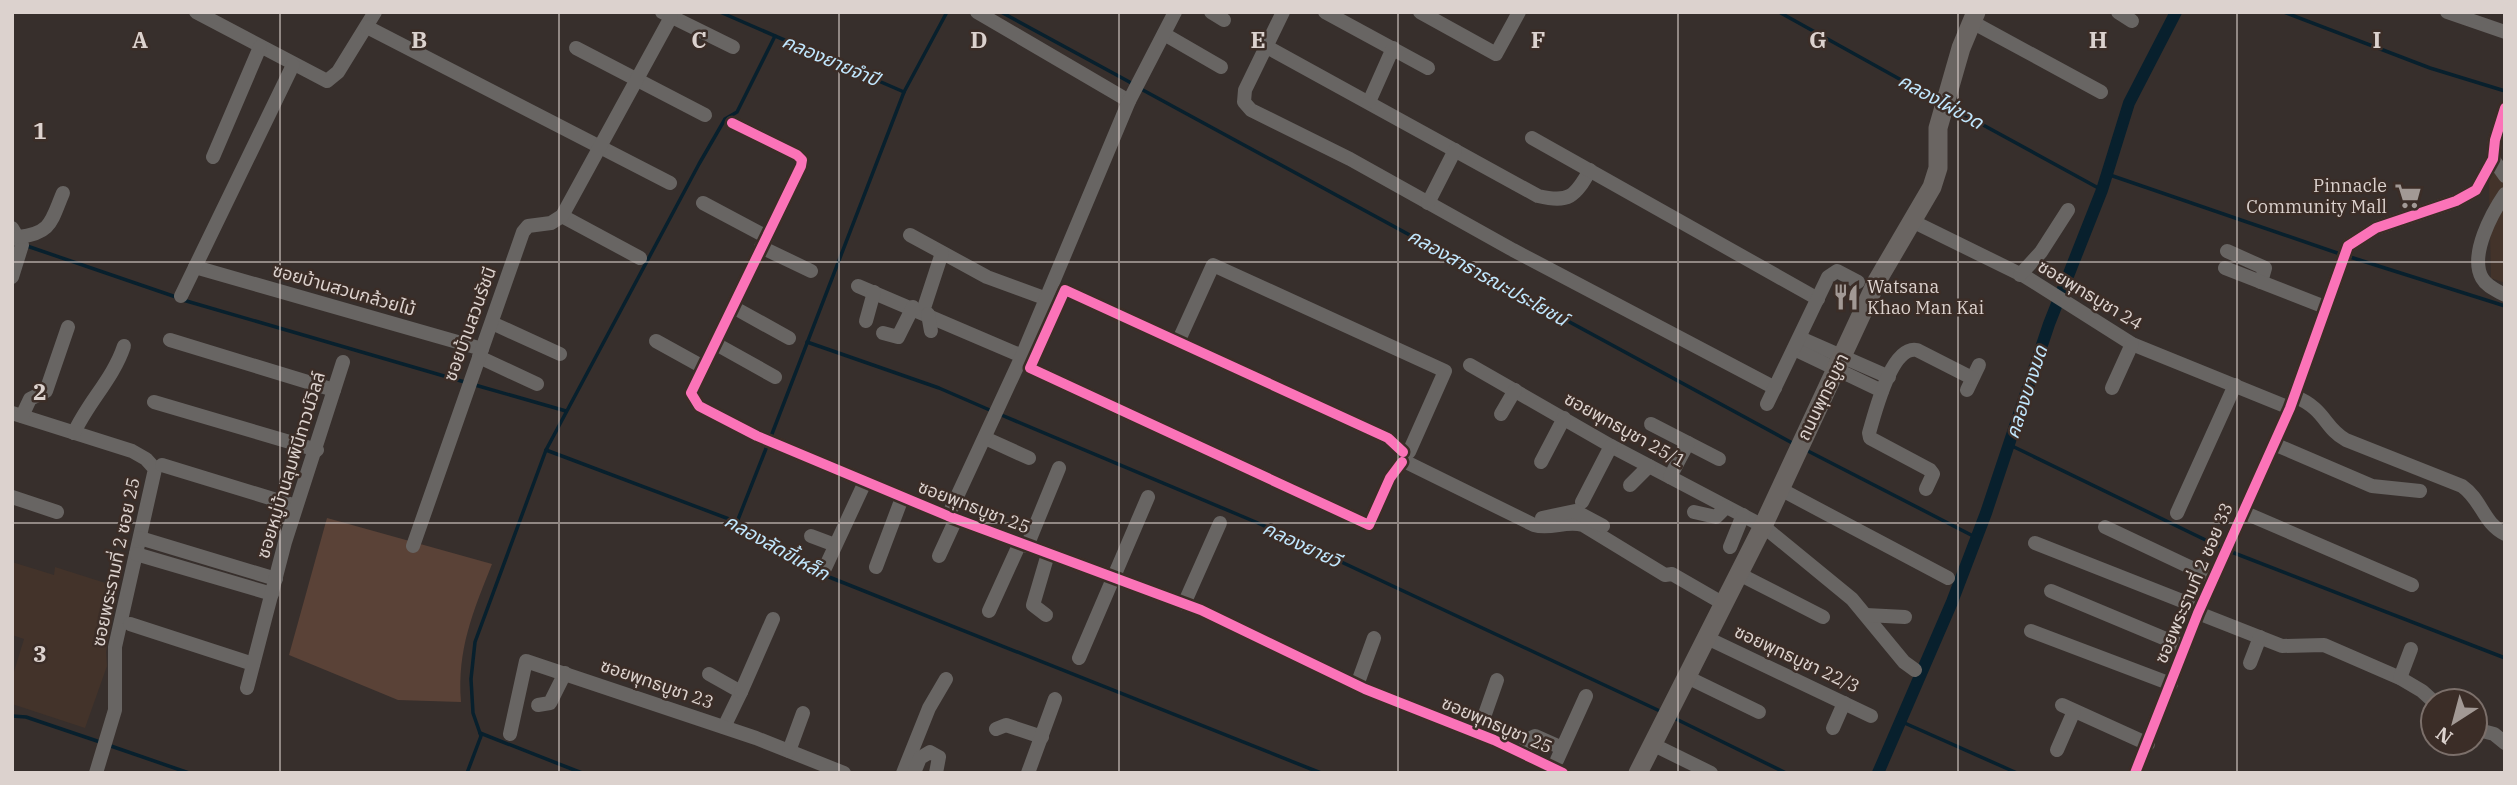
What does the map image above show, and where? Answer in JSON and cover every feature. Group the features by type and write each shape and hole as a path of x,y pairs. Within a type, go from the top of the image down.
{"main road":[{"name":"ถนนพุทธบูชา","path":"1638,773 1740,574 1877,281 1936,177 1938,128 1961,48 1974,17"}],"street":[{"path":"197,12 321,79 333,79 375,12"},
{"path":"977,12 1129,101"},
{"name":"ซอยพุทธบูชา 25","path":"952,518 1129,101 1175,12"},
{"path":"1211,12 1224,20"},
{"path":"1283,12 1245,90 1244,102 1251,110 1775,388"},
{"path":"1325,12 1428,68"},
{"path":"1420,12 1496,54 1519,12"},
{"path":"2118,12 2132,21"},
{"path":"2447,12 2505,32"},
{"path":"640,258 562,216 638,80 667,15 733,47"},
{"path":"1974,17 2101,92"},
{"path":"367,27 601,145 670,183"},
{"path":"1164,34 1221,67"},
{"path":"213,157 260,47"},
{"path":"1267,47 1538,196 1556,200 1574,194 1590,170"},
{"path":"576,48 705,115"},
{"path":"1369,102 1393,48"},
{"path":"181,296 293,65"},
{"path":"2494,210 2476,190 2493,159 2495,140 2505,108"},
{"name":"ซอยพุทธบูชา 25","path":"732,123 802,160 799,174 691,393 692,399 699,406 757,436 902,498 1184,604 1266,639 1357,685 1522,753 1560,765"},
{"path":"1532,138 1818,299"},
{"path":"1428,203 1455,150"},
{"path":"2493,159 2505,176"},
{"name":"ซอยพระรามที่ 2 ซอย 33","path":"2135,773 2199,611 2294,397 2339,264 2348,246 2376,228 2456,201 2476,190"},
{"path":"12,277 21,253 16,232 39,234 49,226 63,193"},
{"path":"2505,194 2494,210 2479,259 2482,278 2490,287 2505,295"},
{"path":"703,202 811,271"},
{"path":"2023,276 2068,210"},
{"name":"ซอยบ้านสวนรัชนี","path":"413,546 523,232 528,226 551,223 562,216"},
{"name":"ซอยพุทธบูชา 24","path":"1912,221 2023,276 2132,344 2235,385 2294,397 2328,409 2342,428 2346,440 2462,486 2477,498 2487,522 2505,534"},
{"path":"910,235 1001,284 1047,299"},
{"path":"2227,251 2265,268 2261,282"},
{"path":"883,332 898,337 921,311 942,253"},
{"path":"1178,342 1213,265 1445,371 1407,457 1390,478 1369,525 1030,368 1065,290 1178,342 1388,438 1407,457 1534,525 1583,525 1665,575 1672,574 1724,604"},
{"name":"ซอยบ้านสวนกล้วยไม้","path":"195,267 480,353 537,384"},
{"path":"2225,268 2325,307"},
{"path":"1767,404 1832,272 1858,282"},
{"path":"858,286 1022,356"},
{"path":"866,321 874,292"},
{"path":"733,307 789,338"},
{"path":"921,311 931,331"},
{"path":"492,323 560,354"},
{"path":"17,415 30,399 46,391 68,327"},
{"path":"170,340 334,390"},
{"path":"656,341 703,367"},
{"path":"1797,343 1885,384"},
{"path":"716,344 775,377"},
{"path":"2112,388 2132,344"},
{"path":"75,433 82,416 109,379 124,346"},
{"path":"1926,489 1933,474 1930,470 1870,438 1869,433 1885,384 1902,354 1912,349 1973,378"},
{"name":"ซอยหมู่บ้านลุมพินีทาวน์วิลล์","path":"247,688 296,506 317,450 343,362"},
{"name":"ซอยพุทธบูชา 25/1","path":"1470,365 1611,446 1763,526 1812,565 1866,615 1904,662 1915,670"},
{"path":"2177,513 2235,385"},
{"path":"1501,414 1515,390"},
{"path":"154,402 317,450"},
{"name":"ซอยพระรามที่ 2 ซอย 25","path":"17,415 132,451 153,465 155,477 115,647 117,697 112,725 97,768"},
{"path":"1541,462 1564,418"},
{"path":"1651,424 1719,459"},
{"path":"985,438 1029,458"},
{"path":"1670,477 1688,443"},
{"path":"2274,444 2372,486 2420,491"},
{"path":"1582,502 1611,446"},
{"path":"162,465 296,506"},
{"path":"1630,485 1649,466"},
{"path":"989,611 1059,468"},
{"path":"825,568 865,482"},
{"path":"1780,489 1948,578"},
{"path":"12,497 57,512"},
{"path":"876,567 902,498"},
{"path":"1079,658 1148,498"},
{"path":"1694,512 1716,517 1727,507"},
{"path":"2243,512 2412,585"},
{"path":"1730,547 1743,515"},
{"path":"939,556 952,518"},
{"path":"1184,604 1220,523"},
{"path":"2105,527 2213,578"},
{"path":"811,536 835,545"},
{"name":"ซอยหมู่บ้านลุมพินีทาวน์วิลล์","path":"140,538 276,579"},
{"path":"2035,543 2282,646 2316,643 2376,666 2419,689"},
{"path":"136,554 272,594"},
{"path":"1046,615 1032,605 1048,554"},
{"path":"200,573 204,557"},
{"path":"1740,574 1823,617"},
{"path":"2051,592 2185,647"},
{"path":"1866,615 1905,617"},
{"path":"724,727 773,619"},
{"path":"131,624 253,664"},
{"path":"2031,631 2171,684"},
{"path":"2250,663 2260,637"},
{"path":"1357,685 1374,638"},
{"name":"ซอยพุทธบูชา 22/3","path":"1707,638 1871,716"},
{"path":"2400,678 2411,649"},
{"path":"2376,666 2382,650"},
{"name":"ซอยพุทธบูชา 23","path":"510,734 524,663 565,673 724,727 789,751 819,768 844,773"},
{"path":"538,705 550,704 565,673"},
{"path":"709,674 741,692"},
{"path":"1689,678 1759,712"},
{"path":"904,773 929,708 946,679"},
{"path":"1478,734 1497,680"},
{"path":"1522,753 1535,736 1560,765 1586,696"},
{"path":"1028,773 1055,699"},
{"path":"1833,728 1844,703"},
{"path":"2057,750 2068,708 2148,744"},
{"path":"789,751 803,713"},
{"path":"996,729 1006,725 1042,737"},
{"path":"2489,733 2505,743"},
{"path":"1654,746 1711,773"},
{"path":"914,773 920,758 930,752 939,757 936,773"}],"shaded area":[{"path":"2505,163 2505,283 2491,278 2489,182 2494,170"},
{"path":"327,518 492,564 464,648 461,702 398,700 289,655"},
{"path":"12,562 54,575 55,567 118,587 106,652 107,666 85,728 12,704 12,678 24,639 12,635"}],"waterway":[{"name":"คลองยายจำปี","path":"720,12 904,92"},
{"path":"770,439 904,92 947,12"},
{"name":"คลองสาธารณะประโยชน์","path":"1001,12 1135,85"},
{"name":"คลองไผ่ขวด","path":"1779,12 1939,101"},
{"name":"คลองบางมด","path":"1878,773 1952,602 1986,513 2049,324 2102,190 2129,103 2176,12"},
{"path":"2284,12 2430,68 2505,91"},
{"path":"546,450 699,164 725,119 737,112 775,36"},
{"name":"คลองสาธารณะประโยชน์","path":"1141,89 1796,445"},
{"name":"คลองไผ่ขวด","path":"1952,108 2102,190"},
{"path":"2107,174 2343,255"},
{"path":"27,246 176,297"},
{"path":"2350,257 2505,306"},
{"path":"183,300 468,383"},
{"name":"คลองยายวี","path":"807,342 939,388 992,411"},
{"path":"475,385 566,411"},
{"name":"คลองยายวี","path":"999,414 1258,523 1662,712"},
{"path":"2010,445 2222,548"},
{"path":"737,522 767,446"},
{"name":"คลองลัดขี้เหล็ก","path":"467,773 481,736 473,713 471,679 475,642 546,450 737,522 809,569 1321,773"},
{"name":"คลองสาธารณะประโยชน์","path":"1806,450 1977,538"},
{"path":"2229,551 2505,658"},
{"name":"คลองลัดขี้เหล็ก","path":"12,716 26,717 100,742"},
{"name":"คลองยายวี","path":"1672,717 1786,773"},
{"path":"1900,721 2017,773"},
{"path":"480,733 582,773"},
{"name":"คลองลัดขี้เหล็ก","path":"108,745 189,773"}],"cycle path":[{"path":"2135,773 2198,613 2290,408 2348,246 2376,228 2456,201 2476,190 2493,159 2495,140 2505,108"},
{"path":"732,123 802,160 691,393 699,406 757,436 948,516 1201,610 1365,689 1494,740 1563,773"},
{"path":"1402,462 1390,478 1369,525 1030,368 1065,290 1388,438 1403,452"}],"place":[{"name":"Pinnacle Community Mall","path":"2408,196"},
{"name":"Watsana Khao Man Kai","path":"1846,297"}]}
